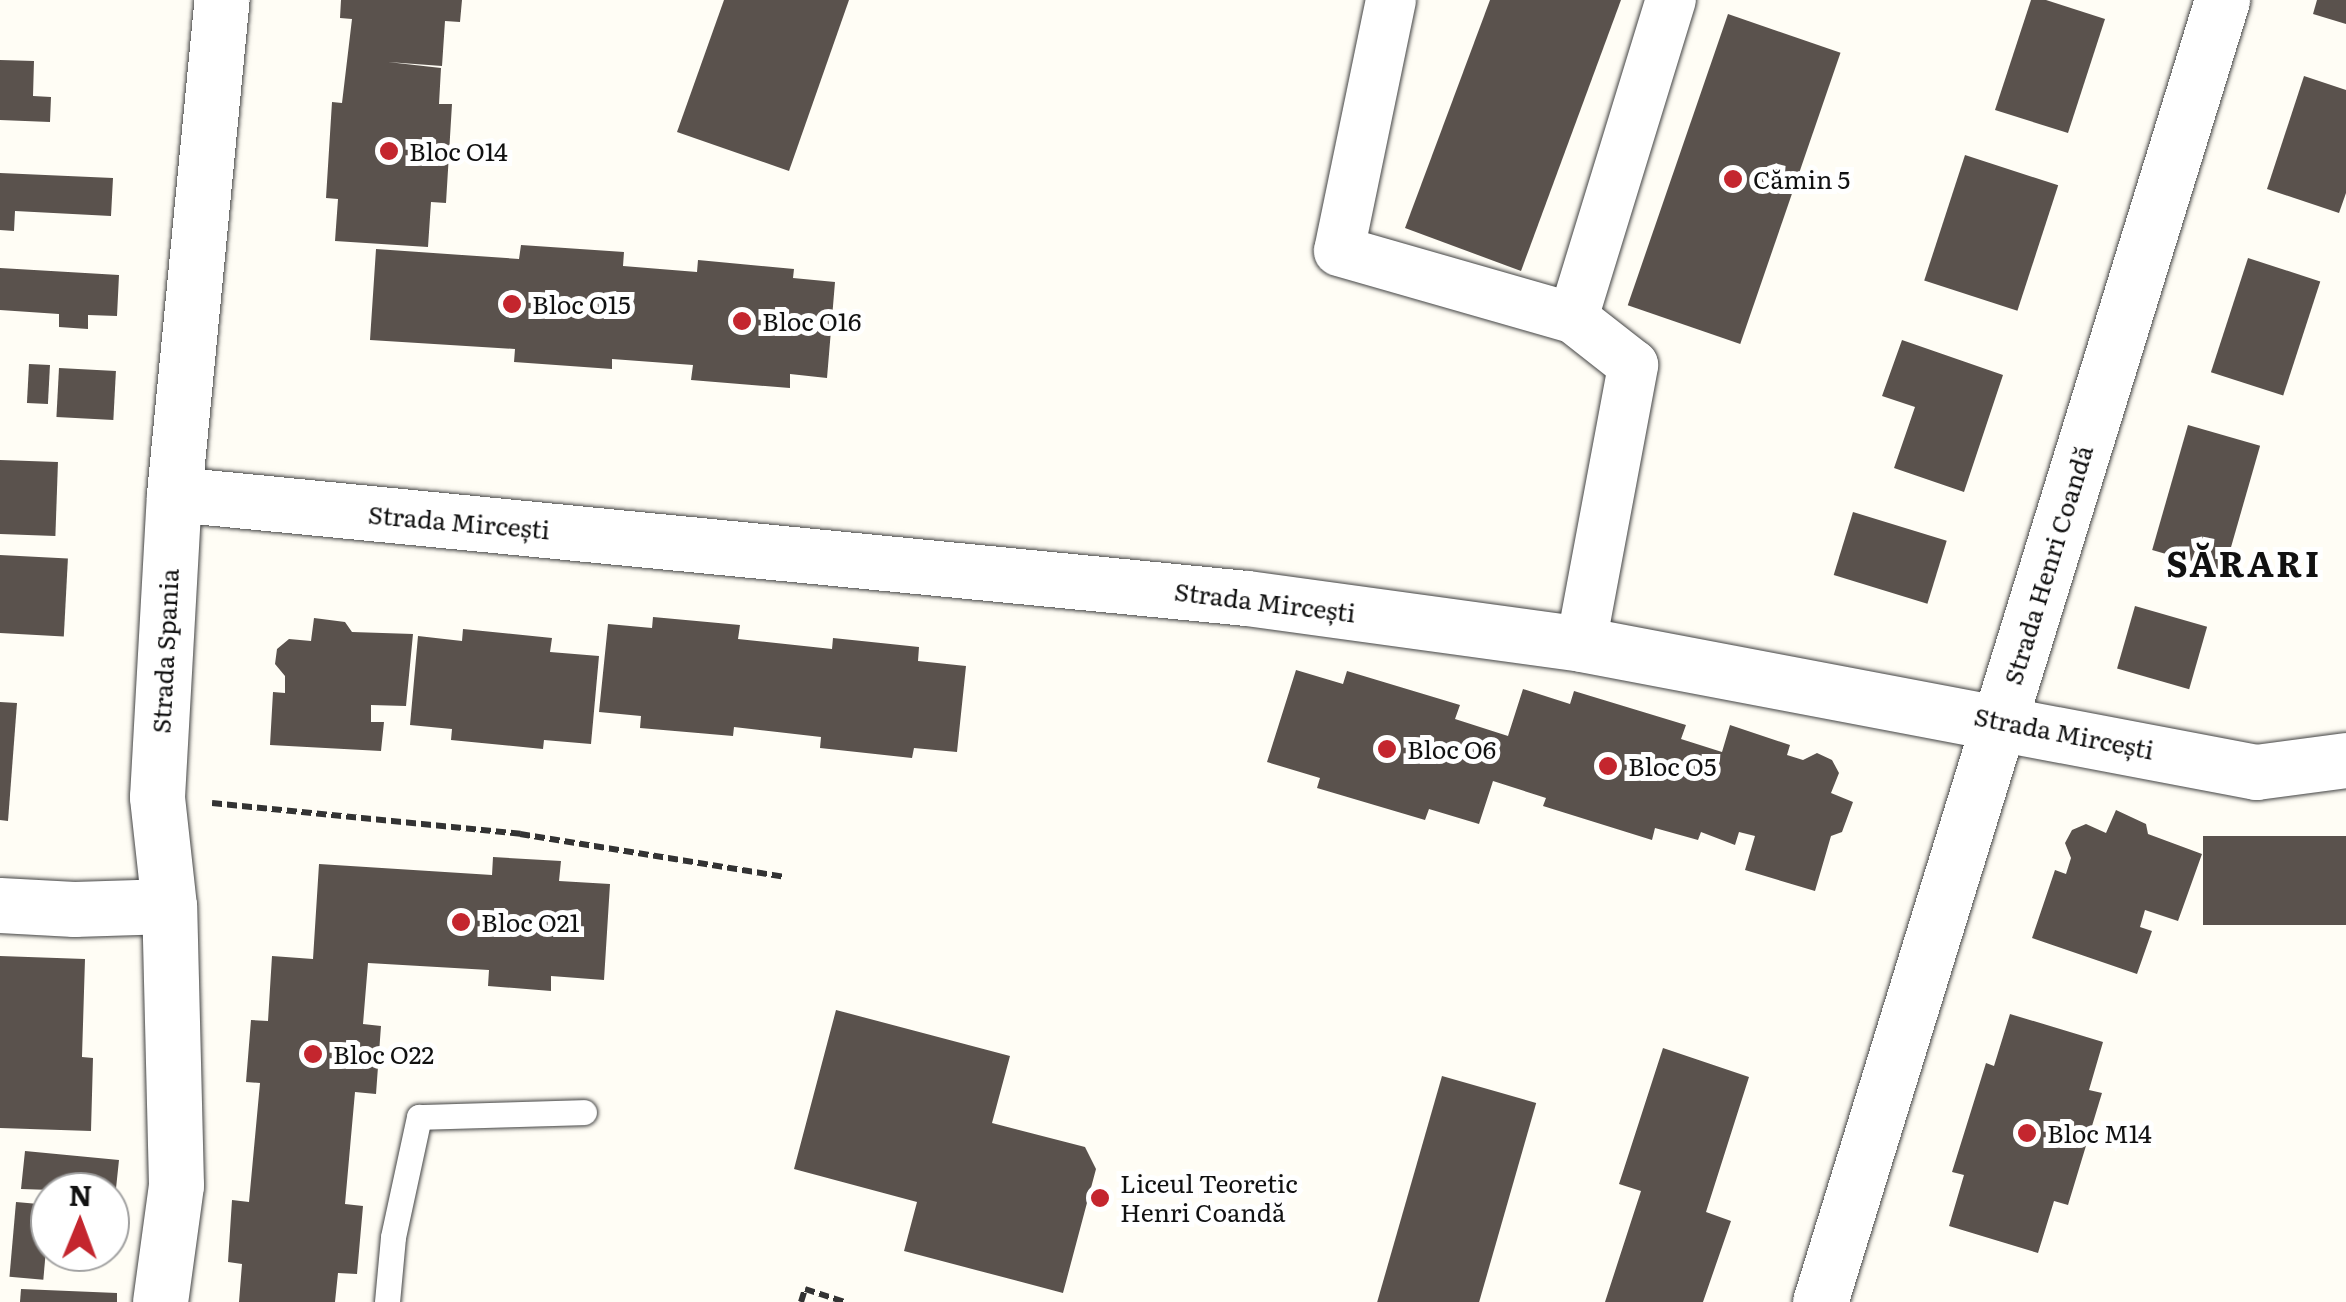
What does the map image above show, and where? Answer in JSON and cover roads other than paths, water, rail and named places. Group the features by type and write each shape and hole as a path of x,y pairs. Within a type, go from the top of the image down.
{"street":[{"name":"Strada Spania","path":"160,1302 176,1185 169,906 157,797 174,494 222,0"},
{"path":"1391,0 1339,251 1573,318 1633,364 1581,644"},
{"path":"1573,318 1671,0"},
{"name":"Strada Henri Coandă","path":"1820,1302 2222,0"},
{"name":"Strada Mircești","path":"174,494 1247,598 1581,644 2000,720 2256,772 2346,760"},
{"path":"0,905 74,909 169,906"}],"lane":[{"path":"387,1302 393,1238 419,1117 584,1112"}],"place":[{"name":"Bloc O14","path":"389,151"},
{"name":"Cămin 5","path":"1733,179"},
{"name":"Bloc O15","path":"512,304"},
{"name":"Bloc O16","path":"742,321"},
{"name":"Bloc O6","path":"1387,749"},
{"name":"Bloc O5","path":"1608,766"},
{"name":"Bloc O21","path":"461,922"},
{"name":"Bloc O22","path":"313,1054"},
{"name":"Bloc M14","path":"2027,1133"},
{"name":"Liceul Teoretic Henri Coandă","path":"1100,1198"}],"district":[{"name":"SĂRARI","path":"2244,562"}]}
